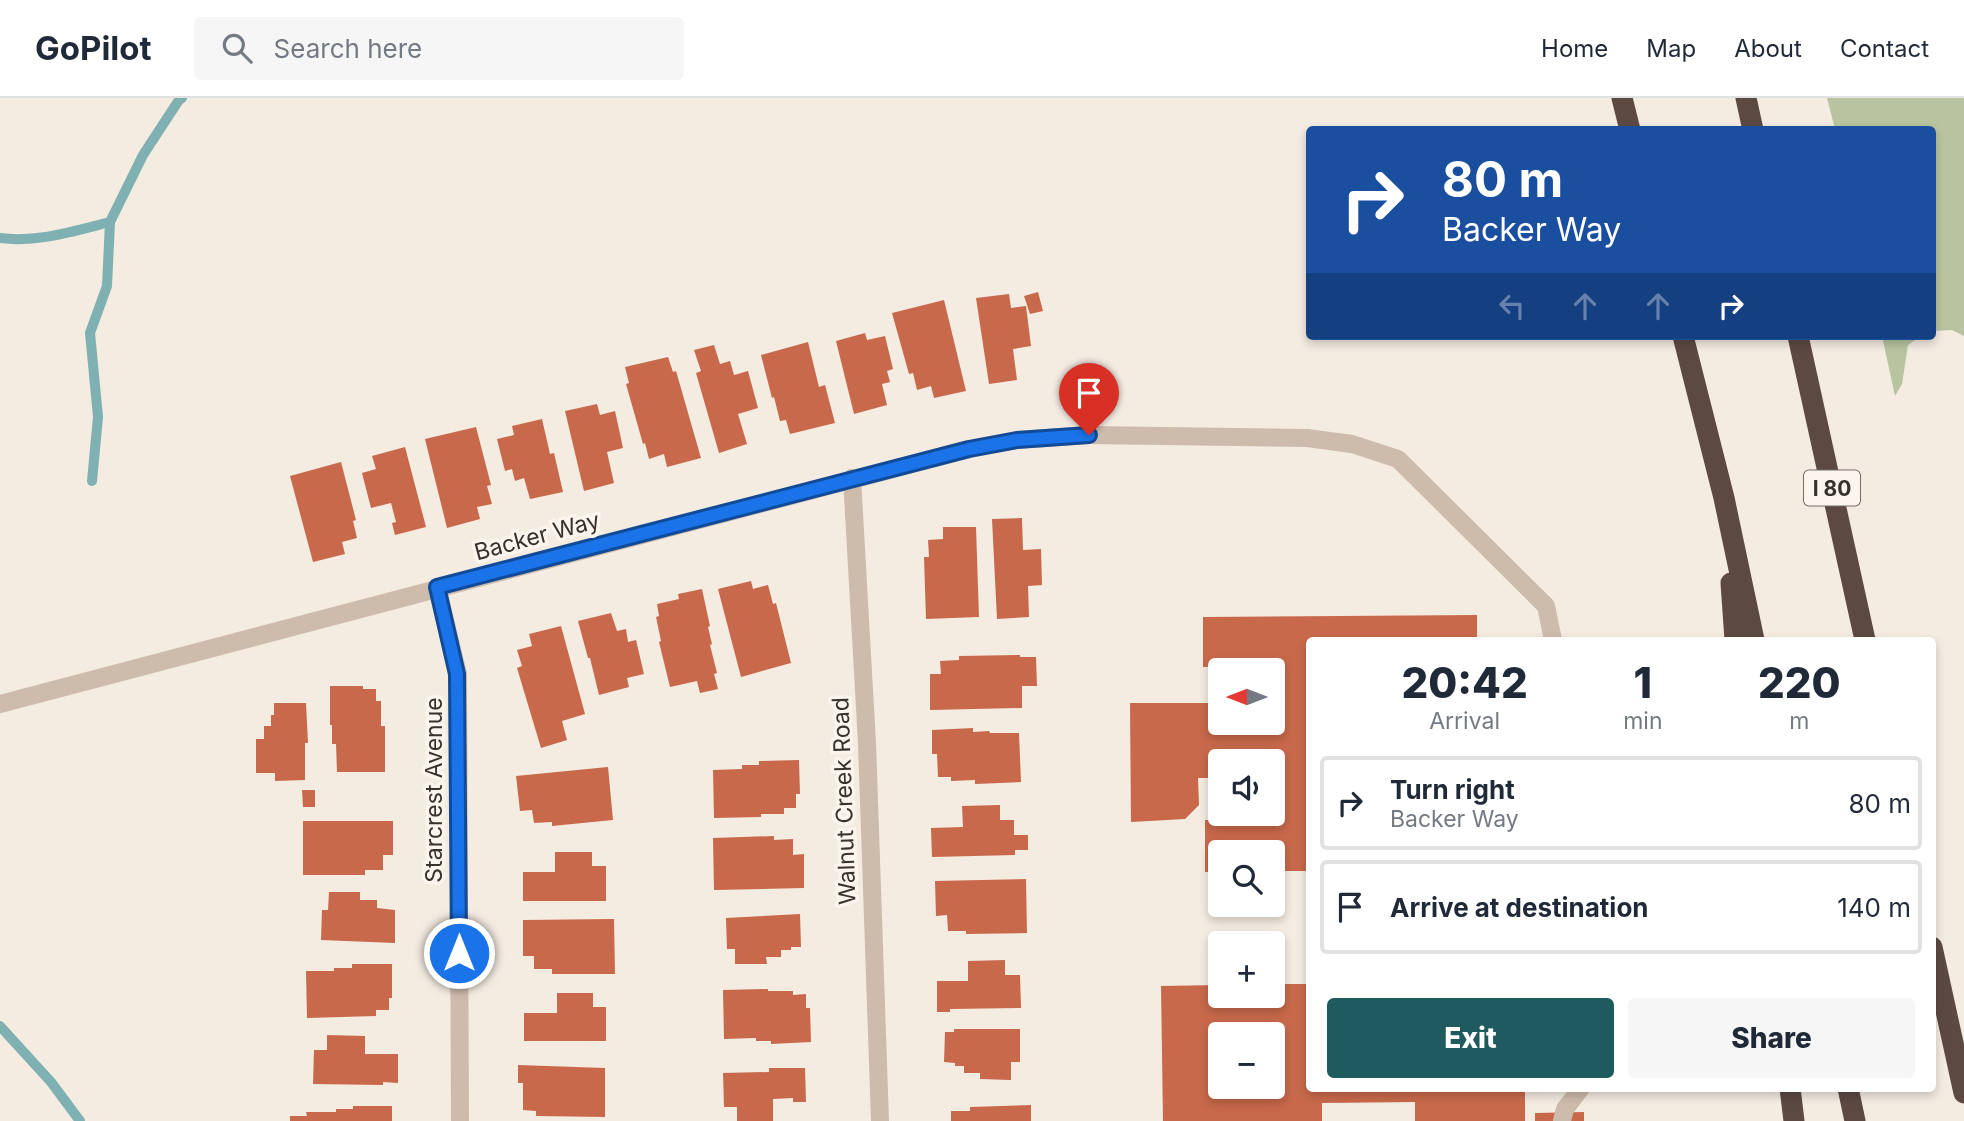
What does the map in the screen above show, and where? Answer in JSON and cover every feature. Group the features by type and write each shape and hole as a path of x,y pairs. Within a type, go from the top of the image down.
{"highway":[{"path":"1622,98 1629,126"},
{"path":"1746,98 1752,126"},
{"path":"1684,340 1724,498 1753,637"},
{"name":"I 80","path":"1799,340 1864,637"},
{"path":"1724,498 1735,637"},
{"path":"1936,965 1964,1093"},
{"path":"1790,1092 1794,1121"},
{"path":"1849,1092 1855,1121"}],"street":[{"name":"Backer Way","path":"0,704 969,449 1017,440 1089,435 1307,438 1352,444 1398,458 1546,606 1552,637"},
{"name":"Walnut Creek Road","path":"852,478 867,743 880,1121"},
{"name":"Starcrest Avenue","path":"437,587 457,674 460,1121"},
{"path":"1562,1121 1565,1109 1578,1092"}],"green space":[{"path":"1827,98 1964,98 1964,336 1952,330 1936,331 1936,126 1834,126"},
{"path":"1883,340 1915,340 1908,345 1902,384 1895,396"}],"building":[{"path":"1038,292 1043,311 1030,314 1024,296"},
{"path":"1009,294 1011,308 1026,306 1031,346 1013,349 1017,380 989,384 976,298"},
{"path":"944,300 966,391 934,398 931,386 917,390 913,373 909,374 892,313"},
{"path":"865,333 867,340 885,336 893,369 887,371 890,382 882,384 887,405 854,414 836,341"},
{"path":"808,342 819,387 825,385 835,423 790,434 786,420 780,421 761,355"},
{"path":"714,345 720,364 730,361 734,375 748,371 758,408 738,414 747,444 719,453 696,373 701,371 694,350"},
{"path":"668,357 673,372 676,371 701,458 667,467 664,454 649,459 626,384 629,383 625,367"},
{"path":"597,404 600,415 615,411 623,448 607,452 614,483 584,491 565,411"},
{"path":"542,419 550,454 554,453 563,492 530,499 524,478 515,481 512,469 505,471 497,439 514,435 512,426"},
{"path":"476,427 491,485 487,486 492,504 477,507 480,519 447,528 425,439"},
{"path":"405,447 426,527 395,535 392,523 396,522 391,503 371,508 362,473 376,469 372,456"},
{"path":"341,462 356,520 353,521 357,538 342,542 345,554 313,562 290,476"},
{"path":"1022,518 1023,550 1041,549 1042,585 1028,586 1029,617 997,619 992,519"},
{"path":"943,527 976,527 979,617 926,619 924,557 929,557 928,540 943,539"},
{"path":"751,581 753,589 768,585 773,604 776,603 791,663 741,677 718,589"},
{"path":"702,589 718,689 700,693 697,681 670,687 656,617 659,616 657,604 679,599 678,594"},
{"path":"611,613 617,631 626,629 628,642 636,640 644,674 627,678 629,687 599,695 578,621"},
{"path":"1477,615 1477,637 1306,637 1306,871 1285,871 1285,840 1208,840 1208,872 1205,872 1205,820 1208,820 1208,826 1285,826 1285,749 1208,749 1208,778 1198,778 1199,805 1185,819 1131,822 1130,703 1208,703 1208,735 1285,735 1285,658 1208,658 1208,667 1203,667 1203,617"},
{"path":"561,626 585,714 562,721 567,740 541,748 517,668 522,666 517,650 532,646 529,634"},
{"path":"959,656 1036,657 1037,686 1022,686 1022,708 930,710 930,674 941,674 940,661 959,660"},
{"path":"330,686 363,686 363,689 376,689 376,701 381,701 381,726 385,726 385,772 337,772 336,744 332,744 330,725"},
{"path":"274,703 306,703 308,743 305,743 305,780 275,781 275,773 256,773 256,739 264,739 264,726 271,726"},
{"path":"973,728 973,732 1019,733 1021,782 975,784 975,780 951,781 951,777 938,777 937,754 932,754 932,730"},
{"path":"799,760 800,794 796,794 796,808 784,808 784,814 761,814 761,817 714,818 713,770 742,769 742,765 759,765 759,761"},
{"path":"608,767 613,820 552,826 552,822 534,823 532,810 520,811 516,776"},
{"path":"302,790 315,790 315,807 303,807"},
{"path":"1000,805 1000,820 1014,820 1014,835 1028,835 1028,850 1015,850 1015,855 932,857 931,828 963,827 962,806"},
{"path":"303,821 393,821 393,855 383,855 383,870 365,870 365,875 303,875"},
{"path":"774,836 774,840 793,839 793,855 804,854 804,888 714,890 713,838"},
{"path":"555,852 592,852 592,866 606,866 606,901 523,901 523,872 555,872"},
{"path":"1026,879 1027,933 966,934 966,931 948,931 947,915 936,916 935,881"},
{"path":"329,892 360,892 360,900 377,900 377,908 395,910 395,943 321,940 322,910 328,910"},
{"path":"800,914 801,947 781,950 781,957 766,957 767,964 735,964 735,949 727,949 726,918"},
{"path":"614,919 615,974 552,974 552,969 534,969 534,956 523,956 523,920"},
{"path":"1005,960 1005,975 1020,975 1021,1008 950,1009 950,1012 937,1012 937,981 968,981 968,961"},
{"path":"352,964 392,964 392,998 389,998 389,1010 376,1010 376,1016 307,1018 306,971 334,971 334,968 352,968"},
{"path":"1285,984 1306,984 1306,1092 1525,1092 1525,1121 1415,1121 1415,1102 1322,1103 1322,1121 1163,1121 1161,986 1208,985 1208,1008 1285,1008"},
{"path":"723,990 793,991 793,995 806,994 806,1008 810,1008 811,1042 771,1044 771,1041 756,1041 756,1038 724,1039"},
{"path":"557,993 593,993 593,1007 606,1007 606,1041 524,1041 524,1013 557,1013"},
{"path":"954,1029 1020,1029 1020,1062 1011,1062 1011,1080 980,1079 980,1073 964,1073 964,1066 944,1062 945,1032 954,1032"},
{"path":"327,1035 365,1036 365,1054 398,1054 398,1083 313,1084 314,1050 327,1050"},
{"path":"518,1065 605,1068 605,1117 536,1116 536,1111 523,1110 523,1083 518,1083"},
{"path":"769,1068 805,1068 806,1102 793,1102 793,1098 773,1099 773,1121 737,1121 737,1107 724,1107 723,1073 769,1072"},
{"path":"1031,1105 1031,1121 951,1121 951,1111 970,1111 970,1107"},
{"path":"353,1106 392,1106 392,1121 290,1121 290,1116 307,1116 306,1112 336,1112 336,1109 353,1109"},
{"path":"1584,1112 1584,1121 1535,1121 1535,1113"}],"waterway":[{"path":"0,238 42,238 110,222 143,155 182,98"},
{"path":"92,481 98,417 90,333 107,286 110,222"},
{"path":"0,1026 51,1082 80,1121"}],"route":[{"path":"459,953 457,674 437,587 969,449 1017,440 1089,435"}]}
